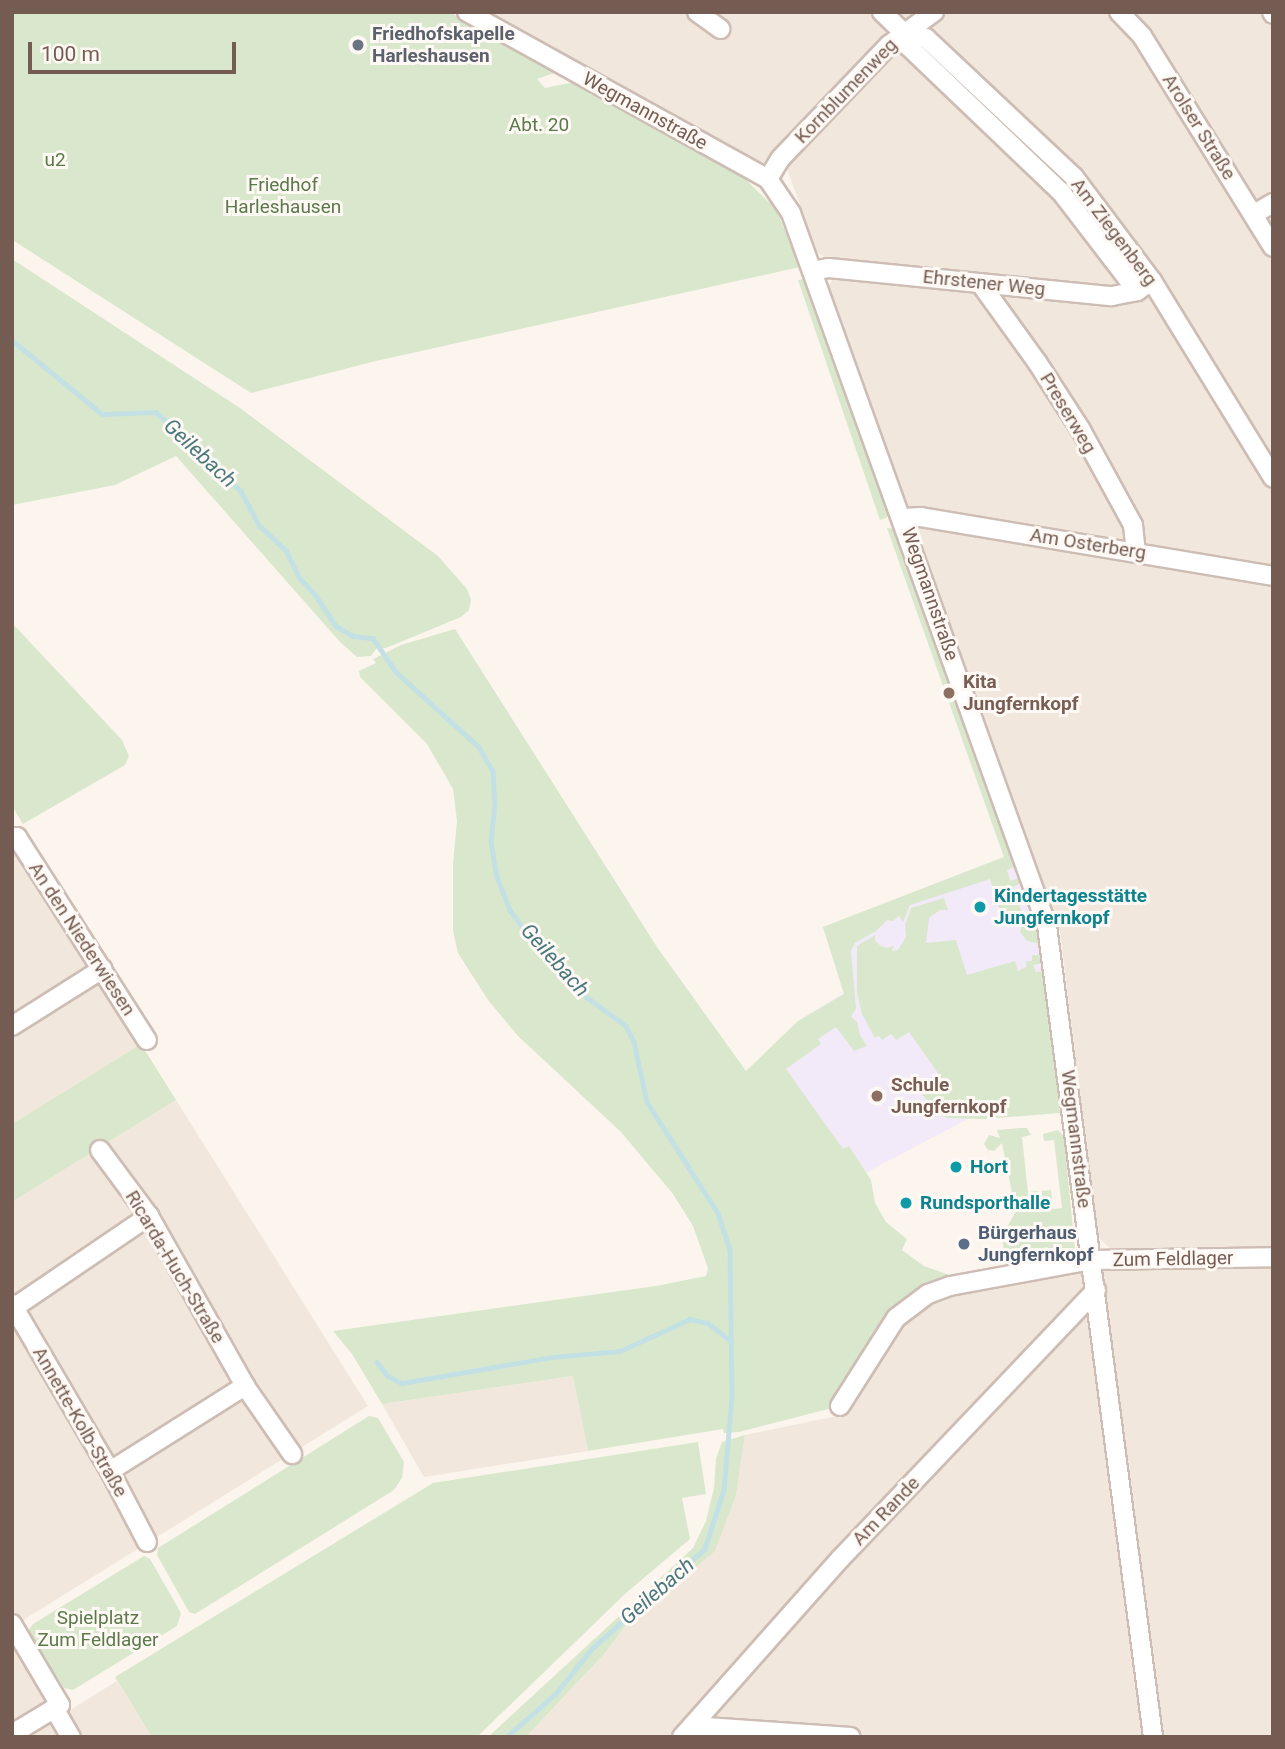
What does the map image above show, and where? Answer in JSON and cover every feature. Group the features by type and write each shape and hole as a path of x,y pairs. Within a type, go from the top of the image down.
{"street":[{"name":"Wegmannstraße","path":"467,12 768,179 791,213 1047,926 1153,1737"},
{"path":"697,12 720,29"},
{"name":"Am Ziegenberg","path":"882,12 904,33 926,38 1074,177 1273,478"},
{"name":"Kornblumenweg","path":"768,179 780,159 904,33 934,12"},
{"name":"Arolser Straße","path":"1119,12 1142,36 1273,247"},
{"path":"1254,214 1273,203"},
{"name":"Ehrstener Weg","path":"813,271 829,268 1112,296 1144,286"},
{"name":"Preserweg","path":"980,283 1037,362 1081,430 1133,525 1136,552"},
{"name":"Am Osterberg","path":"902,518 921,517 1273,576"},
{"name":"An den Niederwiesen","path":"15,839 147,1040"},
{"path":"12,1026 102,969"},
{"name":"Ricarda-Huch-Straße","path":"100,1150 149,1216 245,1386 292,1454"},
{"path":"13,1307 149,1216"},
{"name":"Zum Feldlager","path":"839,1406 850,1393 896,1318 928,1294 950,1286 1092,1260 1273,1257"},
{"name":"Am Rande","path":"687,1731 841,1558 1096,1290"},
{"name":"Annette-Kolb-Straße","path":"13,1307 110,1471 147,1542"},
{"path":"110,1471 245,1386"},
{"path":"12,1624 71,1737"},
{"path":"12,1734 57,1706"},
{"path":"687,1731 851,1737"}],"shaded area":[{"path":"484,12 923,12 881,41 765,161 757,165"},
{"path":"948,12 1273,12 1273,1253 1112,1250 1098,1237 1060,932 828,286 834,278 826,258 817,252 787,169 788,163 892,56"},
{"path":"887,528 894,529 1035,921 1044,971 970,1118 852,1180 775,1074 798,1021 844,993 823,927 1004,857"},
{"path":"12,844 141,1044 12,1124"},
{"path":"176,1100 368,1406 12,1627 12,1202"},
{"path":"1273,1261 1273,1737 526,1737 606,1652 625,1626 675,1587 736,1495 745,1435 837,1416 848,1407 898,1323 926,1303 962,1291 1086,1268"},
{"path":"573,1376 588,1451 424,1477 382,1404"},
{"path":"12,1636 62,1715 117,1681 152,1737 12,1737"}],"green space":[{"name":"Friedhof Harleshausen","path":"12,12 450,12 557,72 537,79 545,88 575,82 591,91 590,95 596,94 740,174 776,209 800,267 376,361 251,393 14,241"},
{"path":"920,41 1053,164 1143,277 1136,282 914,46"},
{"path":"12,259 240,408 438,556 467,589 471,600 469,610 461,617 386,648 377,648 371,656 357,657 340,642 176,456 115,485 12,505"},
{"path":"804,279 889,515 880,520 798,280"},
{"path":"887,528 894,529 1015,867 1007,870 1010,881 1019,878 1021,883 1013,887 1017,898 1025,895 1027,901 1019,904 1022,914 1031,911 1033,917 1004,925 990,879 910,905 903,922 899,916 893,921 887,920 876,931 855,943 851,951 856,1008 851,1017 857,1022 860,1035 867,1046 854,1051 836,1027 818,1039 821,1044 786,1069 843,1149 849,1146 871,1180 875,1203 886,1222 907,1239 902,1250 924,1266 961,1279 910,1305 840,1406 739,1432 724,1433 723,1429 588,1451 573,1376 382,1404 352,1354 333,1331 656,1286 706,1276 708,1268 693,1226 673,1194 621,1132 518,1036 488,1000 458,953 453,931 453,863 457,821 453,789 427,744 360,677 359,671 376,663 373,659 401,645 455,629 657,947 746,1071 798,1021 844,994 823,927 1004,857"},
{"path":"12,623 122,740 129,756 125,765 23,824 12,806"},
{"path":"944,898 948,910 940,910 929,918 926,943 956,940 967,975 1015,961 1018,971 1026,967 1026,961 1032,961 1032,955 1042,955 1043,963 1033,965 1036,972 1044,971 1060,1113 983,1119 948,1118 940,1115 919,1091 940,1076 909,1032 896,1040 891,1034 882,1040 879,1036 875,1038 862,1014 857,993 857,946 875,935 875,941 881,946 894,946 892,951 898,950 906,937 905,925 911,908"},
{"path":"1035,921 1040,944 1027,941 1020,932 1022,926"},
{"path":"141,1044 176,1100 12,1202 12,1124"},
{"path":"1027,1128 1031,1135 1022,1137 1028,1192 1039,1191 1015,1208 1002,1143 994,1151 988,1150 984,1144 989,1135 1000,1138 997,1130"},
{"path":"1058,1130 1064,1136 1074,1254 1011,1264 1004,1251 1002,1236 1016,1211 1036,1200 1042,1191 1051,1190 1053,1209 1062,1208 1054,1140 1044,1141 1043,1134"},
{"path":"369,1416 378,1418 404,1462 402,1478 394,1490 195,1614 189,1612 157,1555 158,1548"},
{"path":"745,1435 736,1495 715,1551 625,1626 606,1652 526,1737 488,1737 693,1548 706,1521 714,1488 716,1459 722,1442"},
{"path":"698,1442 706,1494 682,1498 690,1539 626,1593 477,1737 152,1737 115,1677 433,1483"},
{"name":"Spielplatz Zum Feldlager","path":"144,1556 150,1559 181,1613 177,1626 73,1690 64,1688 28,1631 33,1624"}],"waterway":[{"name":"Geilebach","path":"12,340 102,414 156,412 241,491 260,526 286,550 299,577 315,594 336,626 353,636 373,638 396,672 479,747 493,771 495,804 491,841 496,874 510,910 531,939 564,970 573,987 626,1026 634,1042 647,1102 718,1213 730,1250 732,1397 724,1490 705,1549 592,1649 556,1694 507,1737"},
{"path":"377,1362 388,1376 402,1383 553,1357 620,1351 690,1319 708,1323 731,1341"}],"place":[{"name":"Friedhofskapelle Harleshausen","path":"358,45"},
{"name":"Kita Jungfernkopf","path":"949,693"},
{"name":"Kindertagesstätte Jungfernkopf","path":"980,907"},
{"name":"Schule Jungfernkopf","path":"877,1096"},
{"name":"Hort","path":"956,1167"},
{"name":"Rundsporthalle","path":"906,1203"},
{"name":"Bürgerhaus Jungfernkopf","path":"964,1244"}],"park label":[{"name":"Abt. 20","path":"539,125"},
{"name":"u2","path":"55,160"}]}
